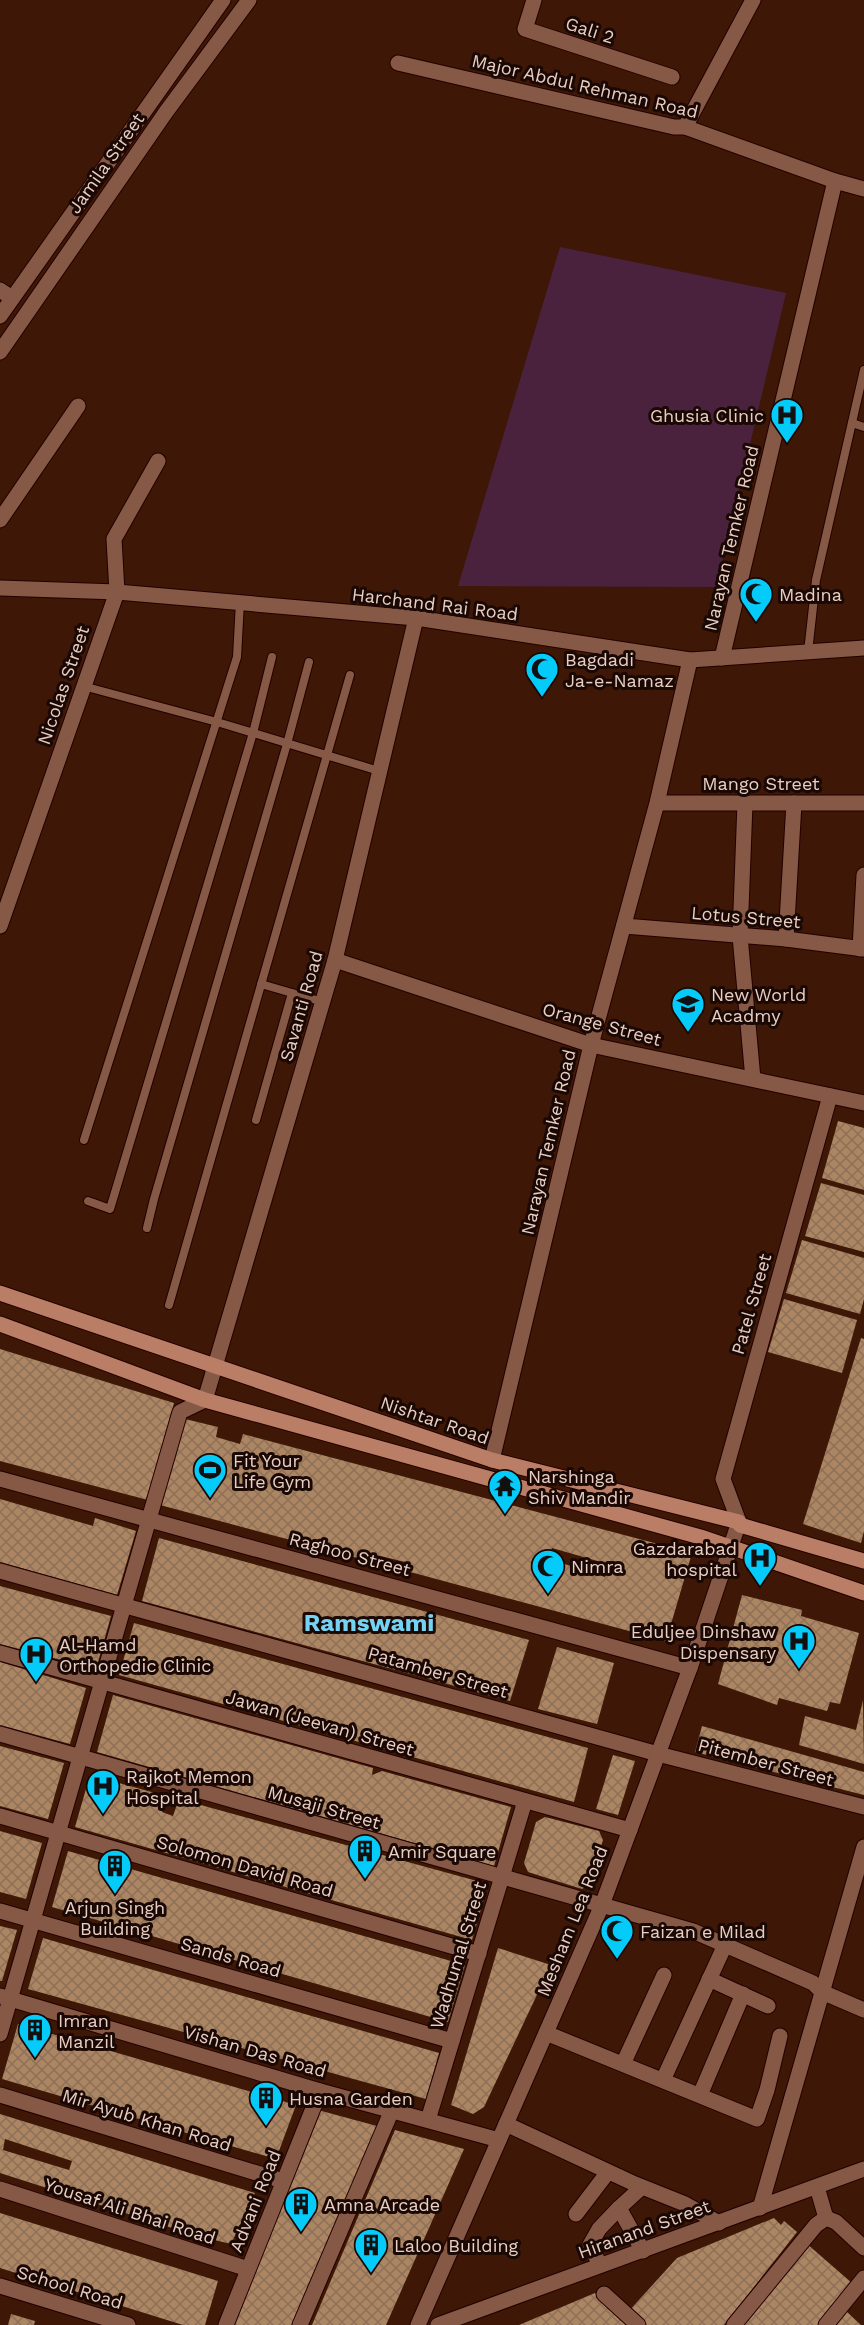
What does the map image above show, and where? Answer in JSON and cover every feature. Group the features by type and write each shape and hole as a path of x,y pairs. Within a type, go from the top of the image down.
{"main road":[{"name":"Nishtar Road","path":"0,1293 492,1460 739,1522 740,1525 864,1561"},
{"path":"0,1324 205,1400 704,1538 864,1593"}],"street":[{"name":"Jamila Street","path":"0,316 6,294 61,227 223,0"},
{"name":"Jamila Street","path":"0,352 166,112 249,0"},
{"name":"Gali 2","path":"534,0 525,29 672,77"},
{"path":"685,127 753,0"},
{"path":"200,32 218,43"},
{"name":"Major Abdul Rehman Road","path":"398,63 674,127 685,127 864,189"},
{"path":"151,100 166,112"},
{"name":"Narayan Temker Road","path":"722,658 836,181"},
{"path":"61,227 78,238"},
{"path":"0,520 78,406"},
{"name":"Nicolas Street","path":"0,926 117,592 114,539 158,460"},
{"name":"Harchand Rai Road","path":"0,588 117,592 416,618 690,660 864,648"},
{"name":"Savanti Road","path":"205,1400 335,960 416,618"},
{"name":"Narayan Temker Road","path":"492,1460 591,1045 657,803 690,660"},
{"name":"Mango Street","path":"657,803 864,803"},
{"path":"745,803 740,936 753,1080"},
{"path":"786,939 794,803"},
{"path":"862,949 864,875"},
{"name":"Lotus Street","path":"624,926 786,939 862,949"},
{"name":"Orange Street","path":"335,960 591,1045 864,1103"},
{"name":"Patel Street","path":"739,1522 723,1479 830,1096"},
{"path":"0,2034 5,1998 33,1920 180,1412 205,1400"},
{"name":"Raghoo Street","path":"0,1479 690,1668"},
{"name":"Mesham Lea Road","path":"418,2325 602,1905 690,1668 739,1522"},
{"name":"Patamber Street","path":"0,1571 658,1754"},
{"name":"Jawan (Jeevan) Street","path":"0,1653 630,1830"},
{"name":"Musaji Street","path":"0,1734 693,1932 813,1983 822,1992 864,2010"},
{"name":"Pitember Street","path":"658,1754 864,1808"},
{"name":"Wadhumal Street","path":"428,2120 525,1801"},
{"name":"Solomon David Road","path":"0,1816 479,1954"},
{"path":"760,2208 864,1847"},
{"name":"Sands Road","path":"0,1911 452,2041"},
{"path":"663,2080 725,1945"},
{"path":"623,2064 664,1976"},
{"path":"710,1978 768,2006"},
{"path":"700,2095 743,1994"},
{"name":"Vishan Das Road","path":"5,1998 320,2091 499,2140"},
{"path":"546,2033 757,2119 767,2090 780,2036"},
{"name":"Advani Road","path":"226,2325 320,2091"},
{"name":"Mir Ayub Khan Road","path":"0,2095 284,2181"},
{"path":"300,2325 392,2110"},
{"path":"506,2124 608,2172 685,2204 719,2223"},
{"name":"Hiranand Street","path":"438,2325 864,2169"},
{"path":"576,2214 608,2172"},
{"path":"600,2265 590,2245 599,2229 642,2187"},
{"path":"817,2187 826,2218"},
{"name":"Yousaf Ali Bhai Road","path":"0,2189 248,2269"},
{"path":"619,2208 643,2250"},
{"path":"826,2218 836,2222 864,2248"},
{"path":"734,2325 816,2225 826,2218"},
{"path":"826,2325 864,2278"},
{"name":"School Road","path":"0,2286 128,2325"},
{"path":"604,2294 638,2325"}],"lane":[{"path":"808,652 816,580 864,370"},
{"path":"852,423 864,427"},
{"path":"84,1140 237,657 240,602"},
{"path":"88,1201 110,1209 253,733 272,657"},
{"path":"147,1228 309,662"},
{"path":"169,1305 350,675"},
{"path":"83,686 217,722 379,771"},
{"path":"261,984 323,1002"},
{"path":"256,1120 292,993"}],"shaded area":[{"path":"560,247 786,293 716,587 458,586"}],"building":[{"path":"838,1121 864,1128 864,1190 822,1178"},
{"path":"821,1183 864,1195 864,1252 805,1236"},
{"path":"802,1240 864,1258 864,1299 860,1314 786,1293"},
{"path":"784,1299 857,1320 842,1373 768,1352"},
{"path":"861,1338 864,1339 864,1531 861,1543 803,1524"},
{"path":"0,1349 174,1403 148,1500 0,1461"},
{"path":"185,1419 218,1427 216,1437 240,1444 243,1434 692,1553 666,1641 403,1570 405,1562 372,1554 369,1561 160,1505","holes":["552,1548 608,1564 605,1577 549,1559"]},
{"path":"0,1499 93,1526 95,1518 136,1531 117,1595 0,1562"},
{"path":"159,1538 529,1640 510,1701 142,1601"},
{"path":"0,1586 111,1616 96,1669 0,1644"},
{"path":"742,1595 802,1610 801,1616 859,1633 840,1704 830,1702 827,1711 779,1698 777,1705 718,1684"},
{"path":"134,1623 588,1748 574,1802 119,1675"},
{"path":"557,1647 614,1663 597,1724 538,1709"},
{"path":"0,1662 86,1688 70,1744 0,1725"},
{"path":"113,1695 373,1768 372,1775 382,1771 511,1807 494,1866 97,1752"},
{"path":"863,1700 864,1764 799,1745 805,1716 856,1730"},
{"path":"702,1726 864,1772 864,1795 695,1752"},
{"path":"0,1746 64,1763 48,1819 0,1806"},
{"path":"613,1755 635,1761 618,1815 596,1809"},
{"path":"90,1775 166,1796 162,1812 173,1816 179,1799 488,1884 472,1940 75,1827"},
{"path":"545,1817 599,1831 603,1840 589,1885 582,1889 528,1872 524,1863 536,1822"},
{"path":"0,1831 42,1843 26,1899 0,1892"},
{"path":"68,1851 465,1965 448,2022 52,1907"},
{"path":"0,1926 17,1930 2,1981 0,1981"},
{"path":"43,1938 439,2053 426,2099 28,1989"},
{"path":"498,1948 551,1965 484,2107 473,2114 451,2105"},
{"path":"18,2024 296,2105 276,2159 2,2079"},
{"path":"318,2110 377,2126 295,2325 232,2325"},
{"path":"0,2114 255,2193 231,2244 194,2235 0,2173","holes":["5,2139 72,2161 69,2170 3,2150"]},
{"path":"395,2130 464,2149 386,2325 312,2325"},
{"path":"0,2213 218,2281 205,2325 183,2325 0,2268"},
{"path":"774,2218 781,2225 784,2221 797,2232 724,2325 642,2325 628,2312 677,2258"},
{"path":"806,2243 853,2284 820,2325 737,2325"},
{"path":"595,2293 631,2325 519,2325"},
{"path":"844,2309 861,2325 831,2325"},
{"path":"11,2314 35,2321 34,2325 8,2325"}],"place":[{"name":"Ghusia Clinic","path":"787,444"},
{"name":"Madina","path":"756,623"},
{"name":"Bagdadi Ja-e-Namaz","path":"542,698"},
{"name":"New World Acadmy","path":"688,1033"},
{"name":"Fit Your Life Gym","path":"210,1499"},
{"name":"Narshinga Shiv Mandir","path":"505,1515"},
{"name":"Gazdarabad hospital","path":"760,1587"},
{"name":"Nimra","path":"548,1595"},
{"name":"Eduljee Dinshaw Dispensary","path":"799,1670"},
{"name":"Al-Hamd Orthopedic Clinic","path":"36,1683"},
{"name":"Rajkot Memon Hospital","path":"103,1815"},
{"name":"Amir Square","path":"365,1880"},
{"name":"Arjun Singh Building","path":"115,1895"},
{"name":"Faizan e Milad","path":"617,1960"},
{"name":"Imran Manzil","path":"35,2059"},
{"name":"Husna Garden","path":"266,2127"},
{"name":"Amna Arcade","path":"301,2233"},
{"name":"Laloo Building","path":"371,2274"}],"district":[{"name":"Ramswami","path":"369,1623"}]}
